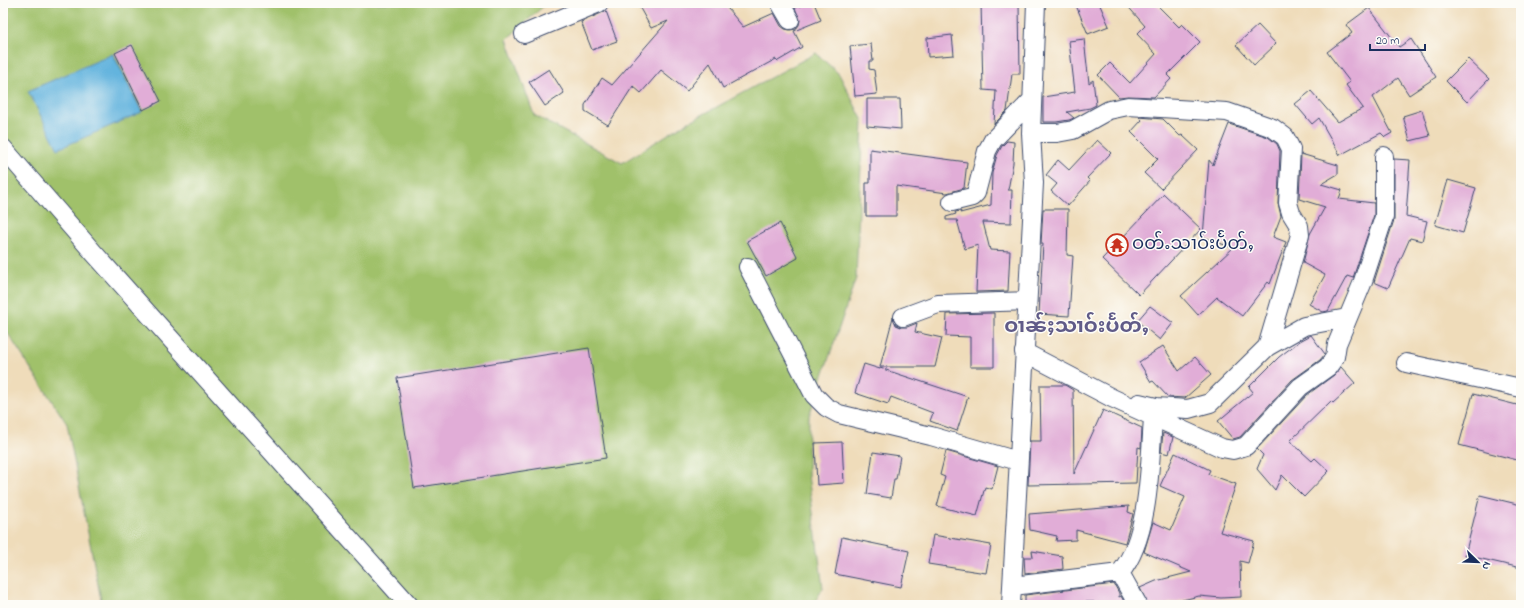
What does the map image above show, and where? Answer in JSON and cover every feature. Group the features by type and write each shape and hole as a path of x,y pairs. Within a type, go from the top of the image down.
{"street":[{"path":"524,34 598,3"},
{"path":"780,3 790,20"},
{"path":"1011,605 1034,183 1030,133 1036,3"},
{"path":"952,202 972,197 976,193 987,151 993,140 1032,100"},
{"path":"1030,133 1057,133 1073,130 1109,110 1128,106 1228,112 1273,128 1285,137 1291,149 1288,203 1291,213 1299,226 1300,235 1267,346"},
{"path":"3,148 103,264 409,605"},
{"path":"1024,352 1112,398 1222,448 1233,450 1246,446 1300,387 1328,368 1335,357 1337,344 1362,284 1384,217 1384,156"},
{"path":"748,267 814,396 826,407 839,414 931,436 1018,461"},
{"path":"903,317 938,304 1027,301"},
{"path":"1112,398 1156,407 1188,409 1210,404 1267,346 1304,326 1347,318"},
{"path":"1406,363 1521,388"},
{"path":"1013,586 1120,573 1126,566 1136,542 1145,510 1153,417"},
{"path":"1120,573 1138,605"}],"green space":[{"path":"3,3 547,3 507,39 534,115 622,163 678,128 816,53 839,74 863,121 856,278 809,416 808,475 823,588 813,605 98,605 101,600 67,424 3,326"}],"water":[{"path":"113,54 142,112 58,149 28,91"}],"building":[{"path":"637,3 723,3 743,27 774,13 781,26 790,30 796,29 799,25 800,20 795,8 807,3 814,3 821,20 794,31 802,47 778,61 776,59 723,88 710,63 687,91 661,70 641,93 633,86 608,125 585,111 585,105 602,78 612,85 668,21 651,28"},
{"path":"981,3 1019,3 1020,74 1012,74 1007,111 994,124 996,91 983,90"},
{"path":"1075,3 1099,3 1109,26 1088,34"},
{"path":"1125,3 1155,3 1179,27 1182,24 1200,42 1167,75 1171,79 1154,97 1119,97 1098,75 1110,63 1130,83 1156,54 1137,34 1145,26"},
{"path":"1369,8 1399,47 1411,39 1436,77 1409,95 1398,78 1373,97 1392,133 1385,137 1381,133 1340,155 1319,118 1312,124 1295,104 1311,91 1338,122 1363,108 1346,85 1350,82 1327,52 1352,33 1346,25"},
{"path":"606,11 617,41 592,50 581,22"},
{"path":"1258,25 1276,44 1254,65 1236,45"},
{"path":"952,35 954,55 928,57 927,38"},
{"path":"1084,39 1089,83 1093,80 1096,105 1090,108 1067,112 1074,118 1069,120 1043,122 1043,97 1075,92 1069,41"},
{"path":"871,44 873,61 869,61 869,69 874,70 877,94 855,96 850,46"},
{"path":"132,45 161,101 143,110 115,53"},
{"path":"1468,59 1489,79 1467,102 1446,81"},
{"path":"549,69 564,93 545,106 529,82"},
{"path":"867,99 900,99 901,129 867,126"},
{"path":"1422,110 1430,136 1410,141 1403,116"},
{"path":"1139,117 1163,119 1180,136 1182,135 1198,150 1161,189 1144,173 1158,159 1131,132 1142,120"},
{"path":"1229,124 1268,137 1277,144 1280,151 1278,203 1281,216 1273,237 1286,242 1270,284 1268,282 1242,316 1217,297 1198,315 1181,296 1233,248 1203,237 1209,160 1213,165"},
{"path":"1097,140 1111,153 1087,178 1090,181 1068,206 1051,191 1057,184 1046,175 1058,160 1069,170"},
{"path":"1007,141 1014,142 1013,163 1008,190 1012,190 1011,223 983,222 990,250 1010,251 1008,291 976,292 978,245 965,249 957,220 946,220 946,217 956,214 955,212 961,211 960,213 991,205 992,173 997,155"},
{"path":"870,149 967,162 964,188 947,193 896,186 896,216 866,216 866,183 870,183"},
{"path":"1301,154 1338,165 1338,174 1321,184 1342,190 1339,199 1374,203 1374,215 1353,278 1347,276 1328,311 1323,312 1309,304 1325,275 1303,263 1310,234 1325,207 1299,199"},
{"path":"1394,159 1410,160 1406,216 1427,221 1422,241 1410,238 1388,288 1374,282 1394,220"},
{"path":"1448,180 1476,188 1463,233 1435,225"},
{"path":"1164,194 1201,229 1139,295 1102,259"},
{"path":"1043,209 1068,209 1067,255 1073,256 1069,316 1039,314 1043,244 1041,244"},
{"path":"780,223 798,258 766,276 747,241"},
{"path":"1150,306 1173,323 1160,340 1137,321"},
{"path":"994,313 994,367 970,367 970,337 946,336 947,314"},
{"path":"893,317 896,325 907,327 917,323 915,332 942,338 935,367 880,367"},
{"path":"1311,335 1325,354 1320,360 1292,380 1240,437 1233,439 1218,421 1253,392 1249,387 1279,357 1300,341"},
{"path":"1163,346 1179,371 1195,357 1211,375 1185,398 1168,397 1153,381 1151,382 1139,362"},
{"path":"589,348 606,458 414,488 397,378"},
{"path":"864,364 968,397 957,431 930,421 933,413 891,397 888,404 855,393"},
{"path":"1341,367 1355,383 1333,403 1331,401 1290,441 1312,461 1315,458 1329,471 1304,497 1282,475 1275,490 1257,469 1263,455 1257,449 1307,395 1334,375"},
{"path":"1040,385 1065,385 1073,390 1074,474 1103,410 1142,428 1141,448 1138,447 1136,483 1028,485 1030,441 1041,441"},
{"path":"1473,394 1521,406 1521,461 1459,445"},
{"path":"1163,433 1173,437 1169,454 1161,452"},
{"path":"842,442 844,483 817,485 815,443"},
{"path":"946,451 998,466 992,489 985,487 977,516 937,506 945,477 940,475"},
{"path":"873,452 900,456 891,498 867,494"},
{"path":"1175,453 1210,470 1208,474 1236,484 1220,532 1254,541 1248,563 1240,561 1241,597 1221,598 1199,596 1162,605 1148,605 1140,588 1156,581 1191,572 1144,552 1153,522 1171,530 1185,497 1160,486"},
{"path":"1480,495 1521,505 1521,568 1465,555"},
{"path":"1129,506 1128,512 1133,514 1125,543 1076,530 1076,540 1056,541 1057,536 1030,530 1029,514"},
{"path":"933,535 991,545 986,573 928,564"},
{"path":"842,537 909,551 901,587 835,574"},
{"path":"1032,551 1062,556 1063,569 1025,574 1024,557 1033,557"},
{"path":"1114,584 1119,593 1119,597 1121,596 1126,605 1094,605 1094,602 1048,602 1048,605 1025,605 1025,595"}],"place":[{"name":"ဝတ်ႉသၢဝ်းပႅတ်ႇ","path":"1117,245"}],"district":[{"name":"ဝၢၼ်ႈသၢဝ်းပႅတ်ႇ","path":"1077,327"}]}
